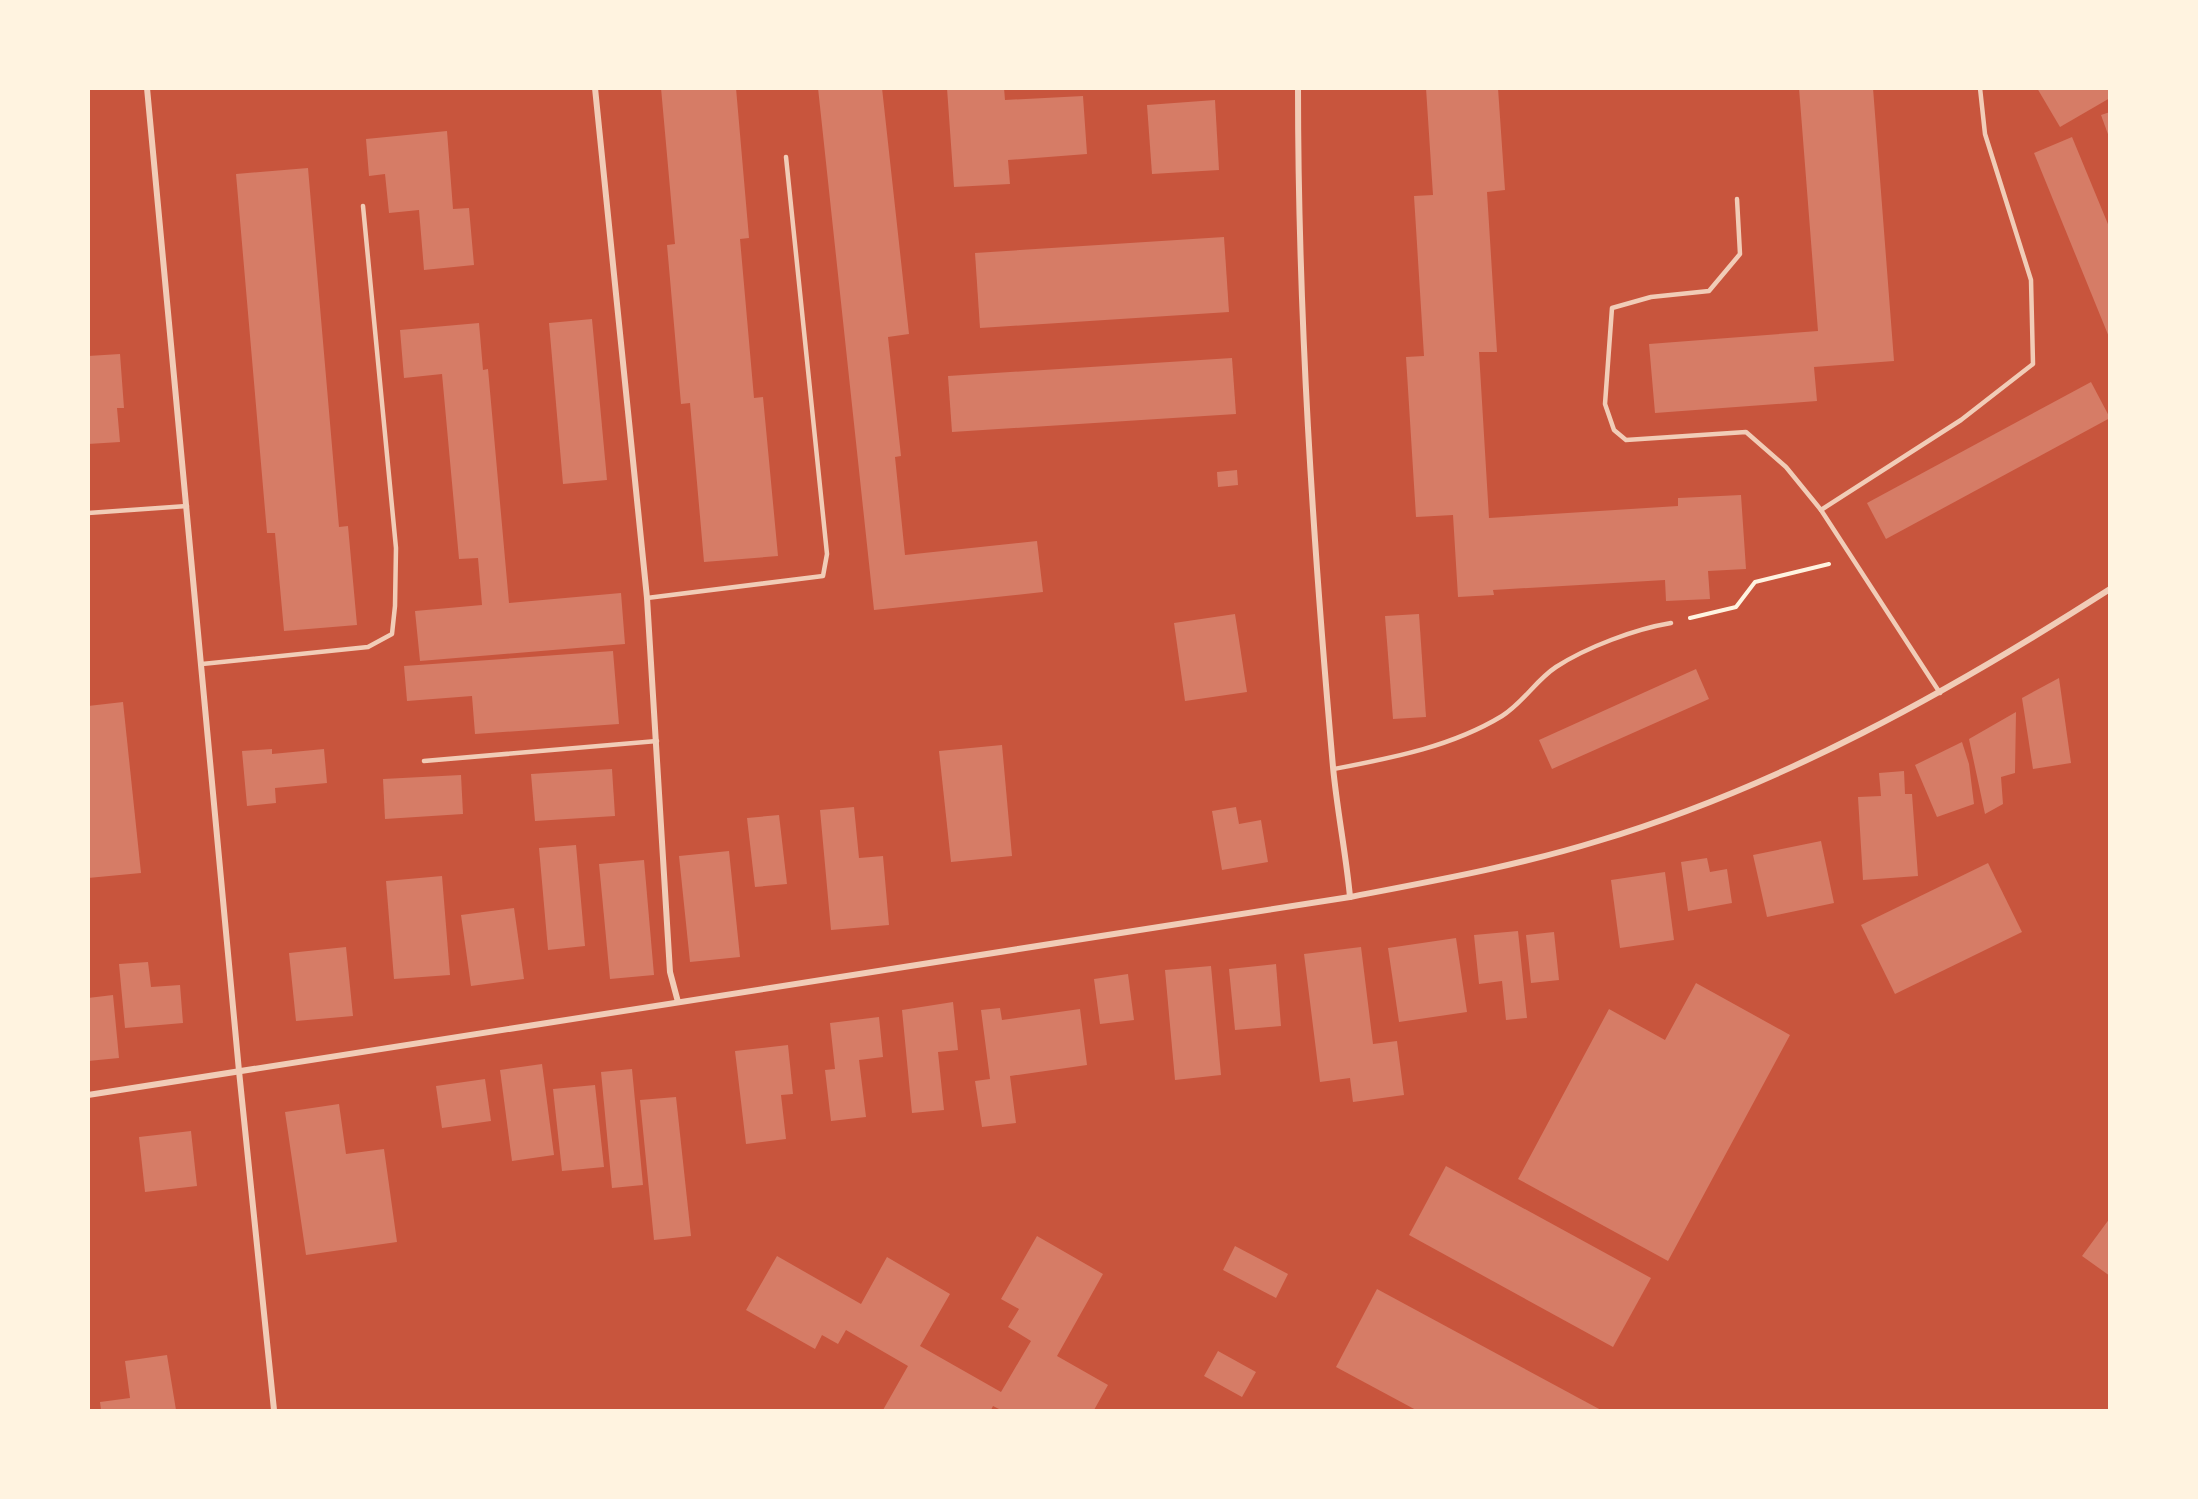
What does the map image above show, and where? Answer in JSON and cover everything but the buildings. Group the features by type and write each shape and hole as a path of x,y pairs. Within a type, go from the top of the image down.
{"street":[{"path":"147,88 188,506 239,1071 274,1410"},
{"path":"595,88 647,598 670,972 678,1002"},
{"path":"1298,88 1298,205 1308,437 1334,769 1350,897"},
{"path":"88,1095 1350,897 1461,876 1598,842 1693,809 1776,776 1940,693 2109,589"}],"lane":[{"path":"1821,510 1961,420 2032,364 2031,280 1985,134 1980,88"},
{"path":"647,598 823,576 827,554 786,158"},
{"path":"1737,199 1740,254 1709,291 1651,297 1612,308 1605,404 1614,430 1626,440 1746,432 1785,467 1821,510 1940,693"},
{"path":"202,664 368,647 392,634 396,548 363,206"},
{"path":"88,513 188,506"},
{"path":"1334,769 1382,760 1446,743 1503,715 1556,667 1602,644 1649,626 1671,623"},
{"path":"424,761 657,741"}],"path":[{"path":"1671,623 1736,607 1755,582 1853,558"}]}
